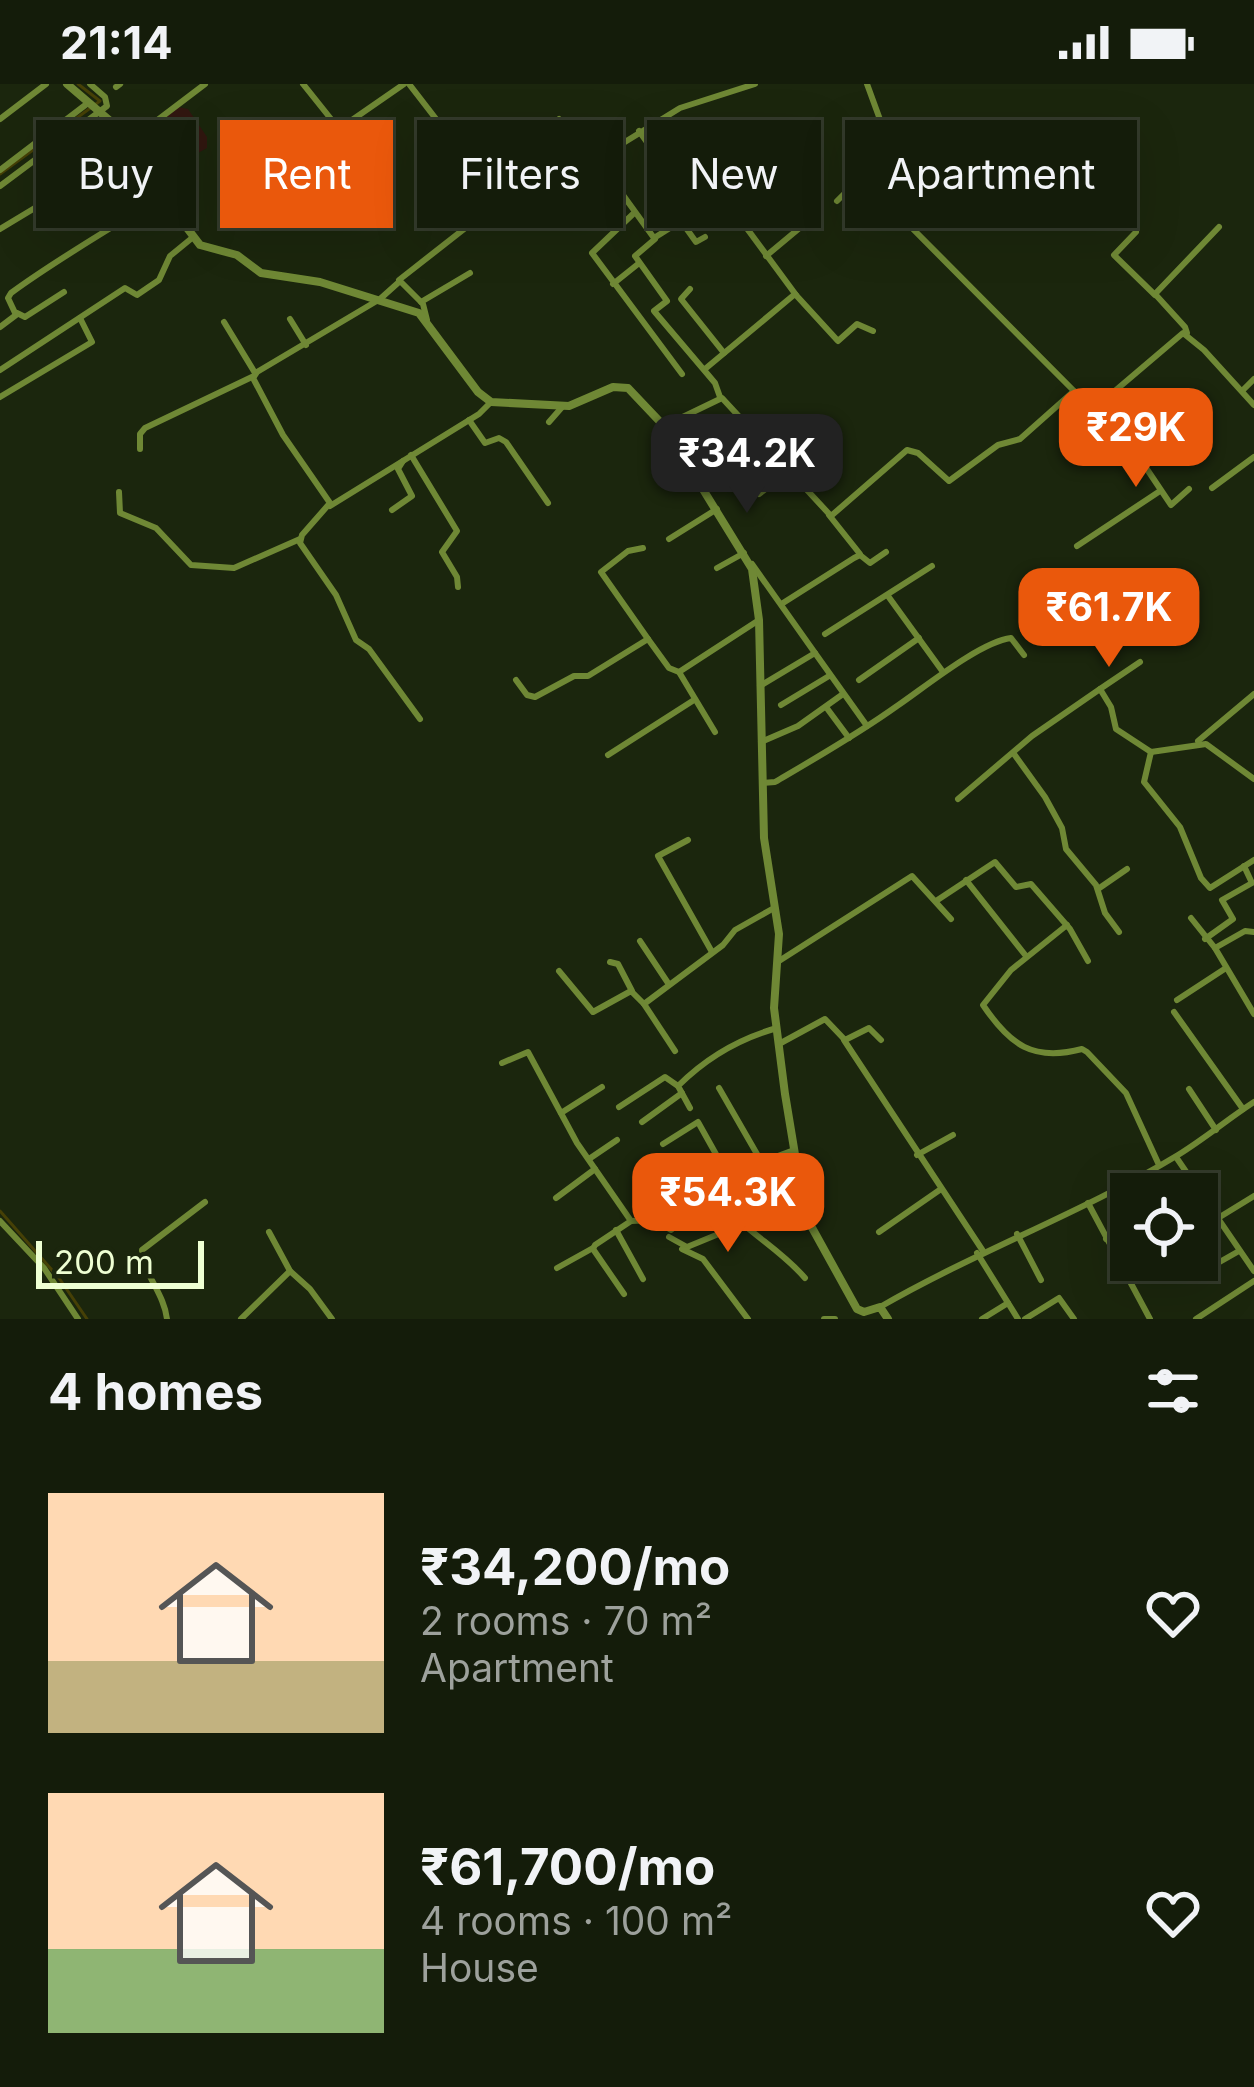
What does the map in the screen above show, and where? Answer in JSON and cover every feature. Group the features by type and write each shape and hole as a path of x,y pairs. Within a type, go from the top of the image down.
{"street":[{"path":"0,119 46,84"},
{"path":"67,84 109,120"},
{"path":"0,170 93,107 109,103 90,84"},
{"path":"186,84 194,93"},
{"path":"158,120 205,84"},
{"path":"303,84 339,129 406,84 435,120"},
{"path":"717,84 719,95"},
{"path":"623,141 680,108 755,84"},
{"path":"867,84 880,120"},
{"path":"0,186 93,107"},
{"path":"639,131 647,142"},
{"path":"837,201 845,193"},
{"path":"623,199 655,238"},
{"path":"0,229 36,207"},
{"path":"633,214 592,251 682,374"},
{"path":"705,237 696,242 680,221 635,256 667,301 654,311 717,385 720,397 860,555 869,564 886,552"},
{"path":"1155,295 1219,227"},
{"path":"64,292 25,317 16,313 8,298 76,246 112,228"},
{"path":"185,228 204,248 236,255 261,273 380,299 427,320"},
{"path":"140,448 140,434 146,428 254,374 380,299 465,228"},
{"path":"746,228 796,295 838,340 857,324 873,332"},
{"path":"766,256 800,228"},
{"path":"913,228 1074,391 1120,429 1172,505 1189,489"},
{"path":"1136,232 1114,255 1254,405"},
{"path":"0,370 125,288 137,295 156,283 171,255 192,238"},
{"path":"613,284 639,263"},
{"path":"422,302 470,272"},
{"path":"399,283 422,302 427,320 478,392 491,402 563,406 622,386 637,395 664,426 747,557 867,726"},
{"path":"690,289 681,299 724,353"},
{"path":"705,370 796,295"},
{"path":"0,327 16,313"},
{"path":"0,397 92,342 80,317"},
{"path":"290,319 306,345"},
{"path":"224,322 284,435 330,506"},
{"path":"650,335 664,325"},
{"path":"1094,407 1178,336 1187,334"},
{"path":"1242,391 1254,379"},
{"path":"829,515 907,450 918,453 945,482 954,479 998,445 1020,440 1074,391"},
{"path":"664,426 720,397"},
{"path":"118,492 120,513 156,528 191,565 234,568 299,538 330,506 491,402"},
{"path":"549,422 563,406"},
{"path":"469,420 485,443 499,438 506,442 548,503"},
{"path":"392,510 412,496 398,470 408,457"},
{"path":"408,457 457,531 442,552 458,587"},
{"path":"1212,488 1254,457"},
{"path":"759,494 789,471"},
{"path":"1077,546 1160,490"},
{"path":"669,539 718,509"},
{"path":"299,538 339,600 356,640 369,649 420,719"},
{"path":"643,548 627,551 601,572 669,668 679,672 715,732"},
{"path":"783,603 860,555"},
{"path":"716,568 747,557"},
{"path":"747,557 759,620 765,851 779,961 774,1000 794,1150 807,1222 858,1316 1159,1166 1254,1102"},
{"path":"825,634 932,566"},
{"path":"888,596 944,673"},
{"path":"679,672 759,620"},
{"path":"762,783 775,782 1007,637 1024,655"},
{"path":"859,680 919,638"},
{"path":"516,680 532,698 574,676 589,676 648,639"},
{"path":"760,686 815,653"},
{"path":"958,799 1140,662"},
{"path":"781,705 830,675"},
{"path":"1100,689 1113,711 1116,730 1150,752 1195,742 1254,694"},
{"path":"761,742 844,694"},
{"path":"608,754 694,700"},
{"path":"826,706 848,738"},
{"path":"1195,742 1216,748 1254,779"},
{"path":"1150,752 1144,782 1180,827 1201,878 1210,888 1254,860"},
{"path":"1014,754 1056,817 1068,853 1098,889 1105,913 1119,932"},
{"path":"688,840 658,856 712,952"},
{"path":"936,901 993,861 1016,887 1030,884 1067,925 1088,961"},
{"path":"1205,939 1233,919 1222,900 1252,883 1244,866"},
{"path":"1098,889 1127,869"},
{"path":"779,961 912,876 951,919"},
{"path":"968,879 1026,956"},
{"path":"644,1004 732,932 774,908"},
{"path":"1191,918 1215,948 1254,1014"},
{"path":"1067,925 1026,956 983,1005 1018,1046 1054,1056 1084,1049 1126,1093 1159,1166"},
{"path":"1215,948 1245,931 1254,932"},
{"path":"640,941 668,983"},
{"path":"610,962 618,964 675,1051"},
{"path":"1177,1000 1226,968"},
{"path":"559,971 593,1012 632,991"},
{"path":"1174,1012 1243,1109"},
{"path":"779,1044 825,1019 844,1040 1021,1319 1059,1298 1073,1319"},
{"path":"642,1121 726,1048 777,1028"},
{"path":"844,1040 871,1028 880,1040"},
{"path":"502,1063 528,1052 560,1113 632,1221"},
{"path":"619,1107 665,1077 690,1108"},
{"path":"560,1113 602,1087"},
{"path":"719,1088 761,1161"},
{"path":"1189,1089 1216,1130"},
{"path":"663,1144 698,1122 762,1216"},
{"path":"917,1154 953,1135"},
{"path":"589,1159 617,1140"},
{"path":"668,1234 733,1179 761,1161 794,1150"},
{"path":"1176,1156 1187,1173"},
{"path":"556,1198 595,1168"},
{"path":"687,1168 707,1198"},
{"path":"879,1232 941,1190"},
{"path":"1254,1196 1218,1220 1254,1271"},
{"path":"167,1319 142,1250 205,1202"},
{"path":"1088,1203 1150,1319"},
{"path":"556,1268 632,1221 654,1220 680,1248 703,1259 748,1319"},
{"path":"0,1221 44,1268 78,1319"},
{"path":"668,1234 687,1247 743,1224 772,1251 784,1253 805,1278"},
{"path":"616,1230 644,1279"},
{"path":"269,1232 290,1271 332,1319"},
{"path":"1017,1234 1041,1280"},
{"path":"1106,1239 1110,1237"},
{"path":"593,1248 624,1294"},
{"path":"1218,1263 1239,1250"},
{"path":"241,1319 290,1271"},
{"path":"1196,1319 1206,1317 1254,1281"},
{"path":"982,1319 1008,1303"},
{"path":"880,1307 888,1319"},
{"path":"824,1319 835,1319"}],"shaded area":[{"path":"178,107 188,109 195,120 157,120"},
{"path":"196,121 207,137 207,148 196,154"}],"waterway":[{"path":"0,174 100,101 78,84"},
{"path":"0,1211 59,1278 87,1319"}]}
